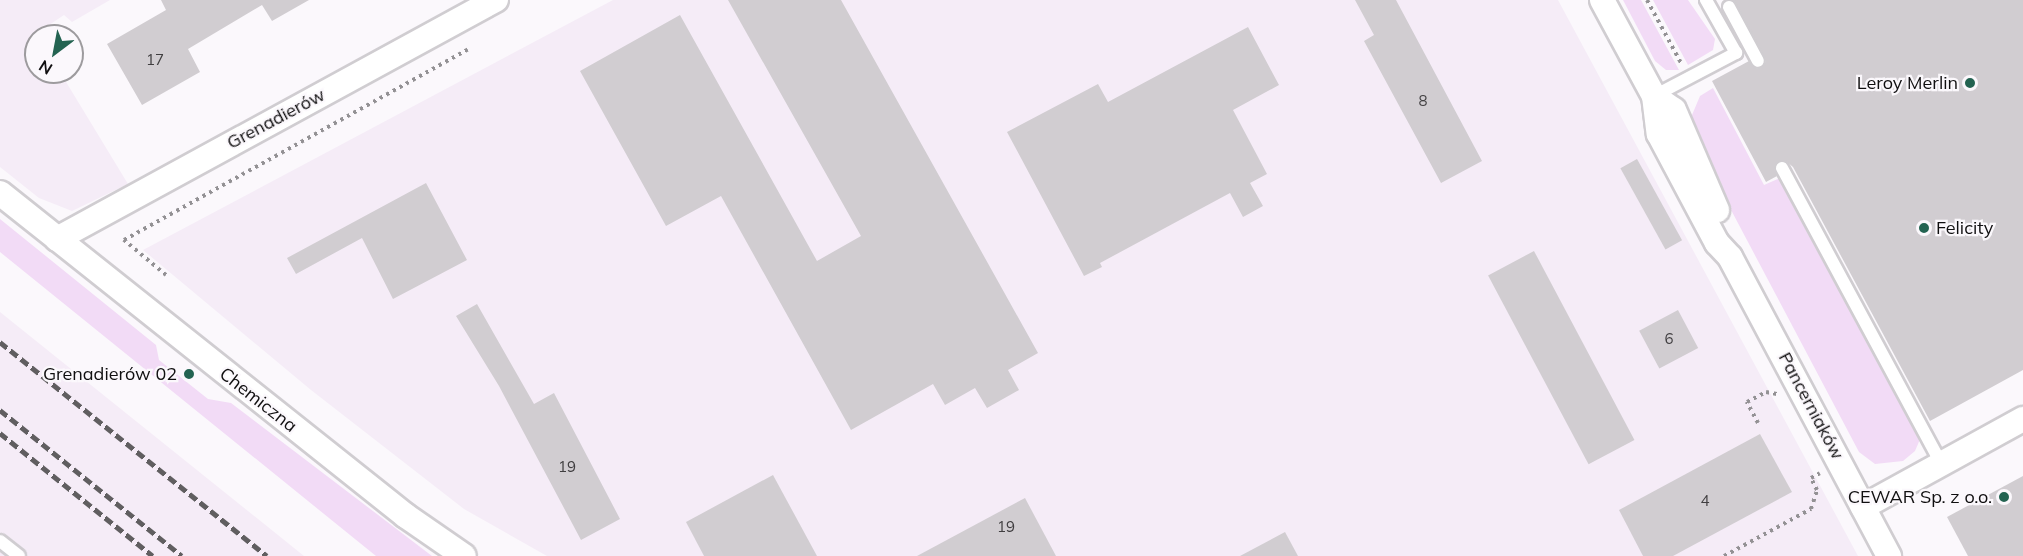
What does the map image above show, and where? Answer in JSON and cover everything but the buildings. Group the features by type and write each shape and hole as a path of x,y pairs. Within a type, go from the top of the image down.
{"street":[{"name":"Grenadierów","path":"57,239 496,0"},
{"name":"Pancerniaków","path":"1602,0 1654,96 1659,134 1717,243 1730,257 1889,556"},
{"name":"Chemiczna","path":"0,194 406,516 464,556"},
{"path":"1863,507 1941,462 2023,420"}],"lane":[{"path":"1654,96 1736,53 1706,0"},
{"path":"1729,7 1758,62"},
{"path":"1782,168 1941,462"},
{"path":"0,541 19,556"}],"path":[{"path":"1647,0 1681,64"},
{"path":"166,275 124,240 468,50"},
{"path":"1758,423 1747,402 1766,392 1781,395"},
{"path":"1724,556 1811,509 1817,490 1811,478 1826,470"}],"shaded area":[{"path":"0,0 110,0 72,22 64,15 50,24 24,24 24,84 67,84 128,184 72,211 39,198 0,167"},
{"path":"613,0 1558,0 1858,556 547,556 464,509 311,390 143,250"},
{"path":"1623,0 1641,0 1679,70 1666,70 1655,61"},
{"path":"1653,0 1688,0 1715,39 1713,50 1688,65"},
{"path":"1713,88 1764,185 1780,178 1921,437 1915,451 1903,461 1875,464 1859,452 1730,208 1693,123 1692,115 1700,96"},
{"path":"0,219 156,345 159,360 208,399 231,403 432,556 376,556 0,252"},
{"path":"0,312 304,556 0,556"}],"railway":[{"path":"0,342 267,556"},
{"path":"0,410 182,556"},
{"path":"0,433 153,556"}],"place":[{"name":"Leroy Merlin","path":"1970,83"},
{"name":"Felicity","path":"1924,228"},
{"name":"Grenadierów 02","path":"189,374"},
{"name":"CEWAR Sp. z o.o.","path":"2004,497"}]}
